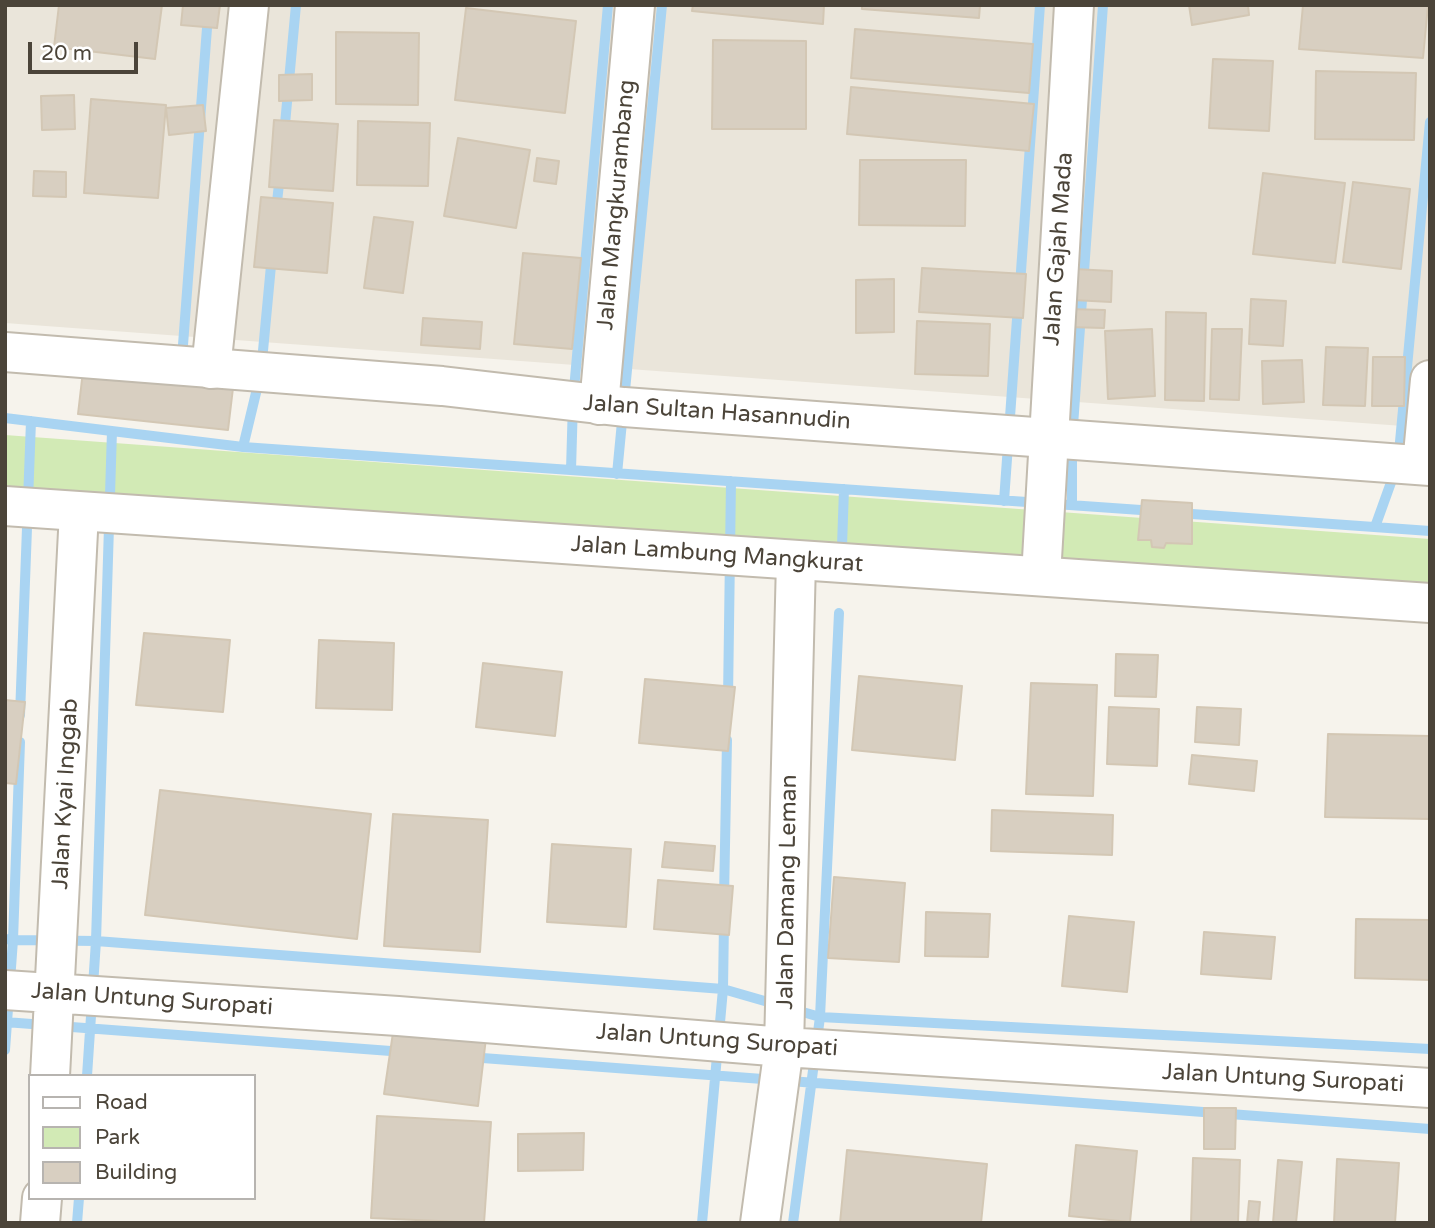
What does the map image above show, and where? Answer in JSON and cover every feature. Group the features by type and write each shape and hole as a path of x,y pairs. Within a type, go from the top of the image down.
{"street":[{"path":"211,369 249,5"},
{"name":"Jalan Mangkurambang","path":"599,405 635,5"},
{"name":"Jalan Gajah Mada","path":"1041,576 1074,5"},
{"name":"Jalan Sultan Hasannudin","path":"5,352 443,386 599,405 1426,465"},
{"path":"1426,465 1430,380"},
{"name":"Jalan Lambung Mangkurat","path":"5,506 1430,603"},
{"name":"Jalan Kyai Inggab","path":"50,1074 79,512"},
{"name":"Jalan Damang Leman","path":"760,1223 784,1047 796,561"},
{"name":"Jalan Untung Suropati","path":"5,990 784,1047 1430,1088"},
{"path":"40,1223 42,1200"}],"shaded area":[{"path":"5,5 1430,5 1430,428 5,323"}],"green space":[{"path":"5,435 1430,539 1430,595 5,496"}],"building":[{"path":"59,5 162,5 155,59 54,47"},
{"path":"183,5 220,5 217,28 181,25"},
{"path":"693,5 824,5 823,24 692,11"},
{"path":"862,5 980,5 979,18 862,9"},
{"path":"1189,5 1248,5 1249,15 1192,25"},
{"path":"1303,5 1428,5 1423,58 1299,49"},
{"path":"466,8 576,21 565,113 455,100"},
{"path":"855,29 1033,44 1029,93 851,78"},
{"path":"336,32 419,33 418,105 336,104"},
{"path":"713,40 806,41 806,129 712,129"},
{"path":"1213,59 1273,61 1269,131 1209,128"},
{"path":"1316,71 1416,73 1414,140 1315,139"},
{"path":"312,74 312,100 279,101 279,75"},
{"path":"851,87 1034,104 1029,151 847,134"},
{"path":"74,95 75,129 42,130 41,96"},
{"path":"91,99 166,105 158,198 84,193"},
{"path":"203,105 206,131 169,135 166,108"},
{"path":"274,120 338,124 333,191 269,187"},
{"path":"358,121 430,123 428,186 357,185"},
{"path":"458,138 530,150 516,228 444,216"},
{"path":"537,158 559,161 556,184 534,181"},
{"path":"860,160 966,160 965,226 859,225"},
{"path":"34,171 66,172 66,197 33,196"},
{"path":"1263,173 1345,183 1335,263 1253,254"},
{"path":"1353,182 1410,189 1401,269 1343,262"},
{"path":"261,197 333,203 327,273 254,267"},
{"path":"374,217 413,222 403,293 364,288"},
{"path":"523,253 581,258 572,349 514,344"},
{"path":"922,268 1026,274 1023,318 919,312"},
{"path":"1074,269 1112,271 1111,302 1073,300"},
{"path":"894,279 894,332 856,333 856,280"},
{"path":"1251,299 1286,301 1283,346 1249,344"},
{"path":"1067,309 1105,310 1104,328 1067,327"},
{"path":"1166,312 1206,313 1204,401 1165,400"},
{"path":"423,318 482,322 480,349 421,345"},
{"path":"917,321 990,324 988,376 915,374"},
{"path":"1152,329 1155,396 1108,399 1105,331"},
{"path":"1212,329 1242,329 1239,400 1210,399"},
{"path":"1326,347 1368,348 1365,406 1323,405"},
{"path":"1373,357 1405,357 1404,406 1372,406"},
{"path":"1302,360 1304,402 1263,404 1262,361"},
{"path":"83,371 233,388 228,430 78,414"},
{"path":"1142,500 1192,503 1192,544 1166,543 1164,548 1152,547 1151,540 1138,540"},
{"path":"144,633 230,640 223,712 136,705"},
{"path":"319,640 394,643 392,710 316,708"},
{"path":"1116,654 1158,655 1156,697 1115,696"},
{"path":"483,663 562,672 555,736 476,727"},
{"path":"859,676 962,686 955,760 852,750"},
{"path":"645,679 735,687 728,751 639,743"},
{"path":"1031,683 1097,685 1093,796 1026,794"},
{"path":"5,700 25,702 16,784 5,783"},
{"path":"1109,707 1159,709 1157,766 1107,764"},
{"path":"1197,707 1241,709 1239,745 1195,742"},
{"path":"1328,734 1430,736 1430,819 1325,817"},
{"path":"1192,755 1257,761 1254,791 1189,784"},
{"path":"160,790 371,814 357,939 145,915"},
{"path":"992,810 1113,815 1112,855 991,851"},
{"path":"393,814 488,820 480,952 384,946"},
{"path":"665,842 715,846 713,871 662,867"},
{"path":"552,844 631,849 626,927 547,922"},
{"path":"834,877 905,883 899,962 828,958"},
{"path":"658,880 733,886 729,935 654,929"},
{"path":"926,912 990,914 988,957 925,956"},
{"path":"1069,916 1134,922 1127,992 1062,986"},
{"path":"1356,919 1430,920 1430,980 1355,978"},
{"path":"1204,932 1275,937 1271,979 1201,974"},
{"path":"394,1026 486,1038 478,1106 384,1094"},
{"path":"1204,1108 1236,1108 1235,1149 1204,1149"},
{"path":"377,1116 491,1122 484,1223 371,1218"},
{"path":"584,1133 583,1170 518,1171 518,1134"},
{"path":"1076,1145 1137,1151 1130,1222 1069,1216"},
{"path":"847,1150 987,1164 981,1223 840,1223"},
{"path":"1193,1158 1240,1160 1238,1223 1191,1223"},
{"path":"1337,1159 1399,1163 1395,1223 1334,1223"},
{"path":"1278,1160 1302,1162 1296,1223 1273,1223"},
{"path":"1249,1201 1260,1202 1258,1223 1247,1223"}],"waterway":[{"path":"284,135 296,5"},
{"path":"571,470 573,401 608,5"},
{"path":"617,474 662,5"},
{"path":"1020,285 1040,5"},
{"path":"1072,505 1072,440 1103,5"},
{"path":"182,358 208,15"},
{"path":"1375,527 1398,463 1430,122"},
{"path":"276,211 280,175"},
{"path":"243,447 261,372 272,255"},
{"path":"1004,501 1018,305"},
{"path":"5,418 243,447 1155,511"},
{"path":"20,715 31,421"},
{"path":"112,431 96,941 723,989 724,922"},
{"path":"728,699 731,481"},
{"path":"842,546 844,489"},
{"path":"1178,513 1430,531"},
{"path":"839,613 820,1017 1430,1049"},
{"path":"724,898 727,740"},
{"path":"5,939 13,940 20,742"},
{"path":"5,1050 13,940 96,941 87,1074"},
{"path":"702,1223 723,989 820,1017 793,1223"},
{"path":"5,1022 404,1052"},
{"path":"469,1057 1430,1129"},
{"path":"77,1223 79,1200"}]}
